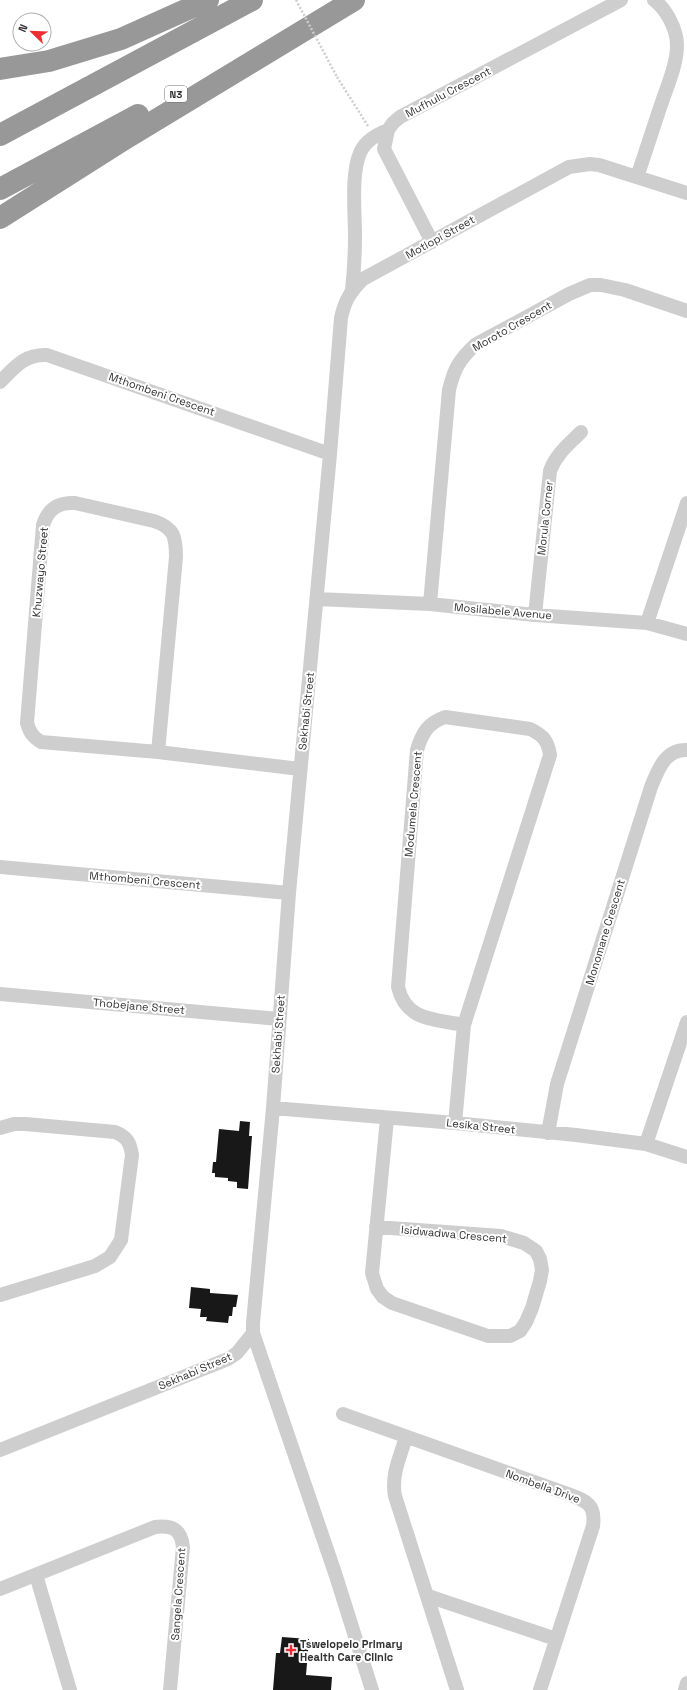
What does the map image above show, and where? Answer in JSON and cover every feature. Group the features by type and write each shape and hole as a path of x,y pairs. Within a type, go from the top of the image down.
{"highway":[{"path":"0,69 49,61 121,39 208,0"},
{"path":"0,134 252,0"},
{"path":"0,218 123,140 353,0"},
{"name":"N3","path":"0,189 353,0"}],"street":[{"name":"Mufhulu Crescent","path":"352,290 355,237 355,191 358,159 364,146 400,118 621,0"},
{"path":"637,177 671,76 676,56 677,44 675,31 663,8 654,0"},
{"path":"381,133 384,150 432,242"},
{"name":"Motlopi Street","path":"330,454 341,318 347,298 352,290 363,279 569,167 590,164 687,193"},
{"name":"Moroto Crescent","path":"430,604 449,390 456,367 464,356 475,345 569,294 590,285 601,285 625,290 687,311"},
{"name":"Mthombeni Crescent","path":"0,382 20,361 30,357 47,355 330,454"},
{"name":"Morula Corner","path":"536,615 550,471 553,462 560,453 581,432"},
{"name":"Sekhabi Street","path":"0,1450 228,1359 237,1353 254,1333 253,1323 273,1108 289,894 330,454"},
{"name":"Khuzwayo Street","path":"158,752 176,557 175,538 171,530 154,521 65,502 50,511 43,526 27,723 30,732 35,738 42,742 158,752 300,769"},
{"path":"648,623 687,503"},
{"name":"Mosilabele Avenue","path":"317,599 430,604 536,615 648,623 687,634"},
{"name":"Modumela Crescent","path":"455,1123 464,1026 550,755 549,747 545,739 540,733 530,729 445,717 435,721 427,727 421,736 417,750 398,986 401,997 411,1011 419,1015 464,1026"},
{"name":"Monomane Crescent","path":"548,1133 557,1084 651,787 661,763 670,754 679,750 687,750"},
{"name":"Mthombeni Crescent","path":"0,867 289,894"},
{"name":"Thobejane Street","path":"0,994 279,1019"},
{"path":"646,1144 687,1022"},
{"name":"Lesika Street","path":"273,1108 455,1123 646,1144 687,1157"},
{"name":"Isidwadwa Crescent","path":"376,1227 501,1236 524,1243 536,1251 540,1259 542,1270 532,1308 520,1331 510,1336 488,1336 392,1303 383,1297 377,1289 372,1273 376,1227 387,1118"},
{"path":"0,1128 14,1124 25,1124 115,1132 123,1135 128,1140 131,1146 132,1155 123,1235 110,1257 95,1266 0,1295"},
{"path":"254,1333 335,1573 372,1690"},
{"name":"Nombella Drive","path":"343,1414 568,1494 587,1502 592,1508 594,1516 593,1526 540,1690"},
{"path":"406,1437 394,1473 393,1485 395,1496 457,1690"},
{"name":"Sangela Crescent","path":"0,1589 155,1527 166,1526 174,1529 179,1533 183,1547 170,1690"},
{"path":"36,1575 70,1690"},
{"path":"428,1596 556,1639"},
{"path":"685,1690 687,1683"}],"path":[{"path":"296,0 337,76 381,133"}],"building":[{"path":"240,1121 250,1122 249,1136 252,1136 248,1189 237,1188 237,1182 228,1181 228,1178 215,1177 215,1173 212,1173 213,1162 216,1162 219,1129 239,1131"},
{"path":"191,1287 210,1289 210,1293 238,1295 236,1307 233,1307 232,1316 229,1316 228,1323 206,1321 207,1317 200,1317 201,1309 189,1308"},
{"name":"Tswelopelo Primary Health Care Clinic","path":"282,1637 309,1639 306,1675 332,1677 331,1690 273,1690 276,1653 280,1653"}],"place":[{"name":"Tswelopelo Primary Health Care Clinic","path":"291,1650"}]}
